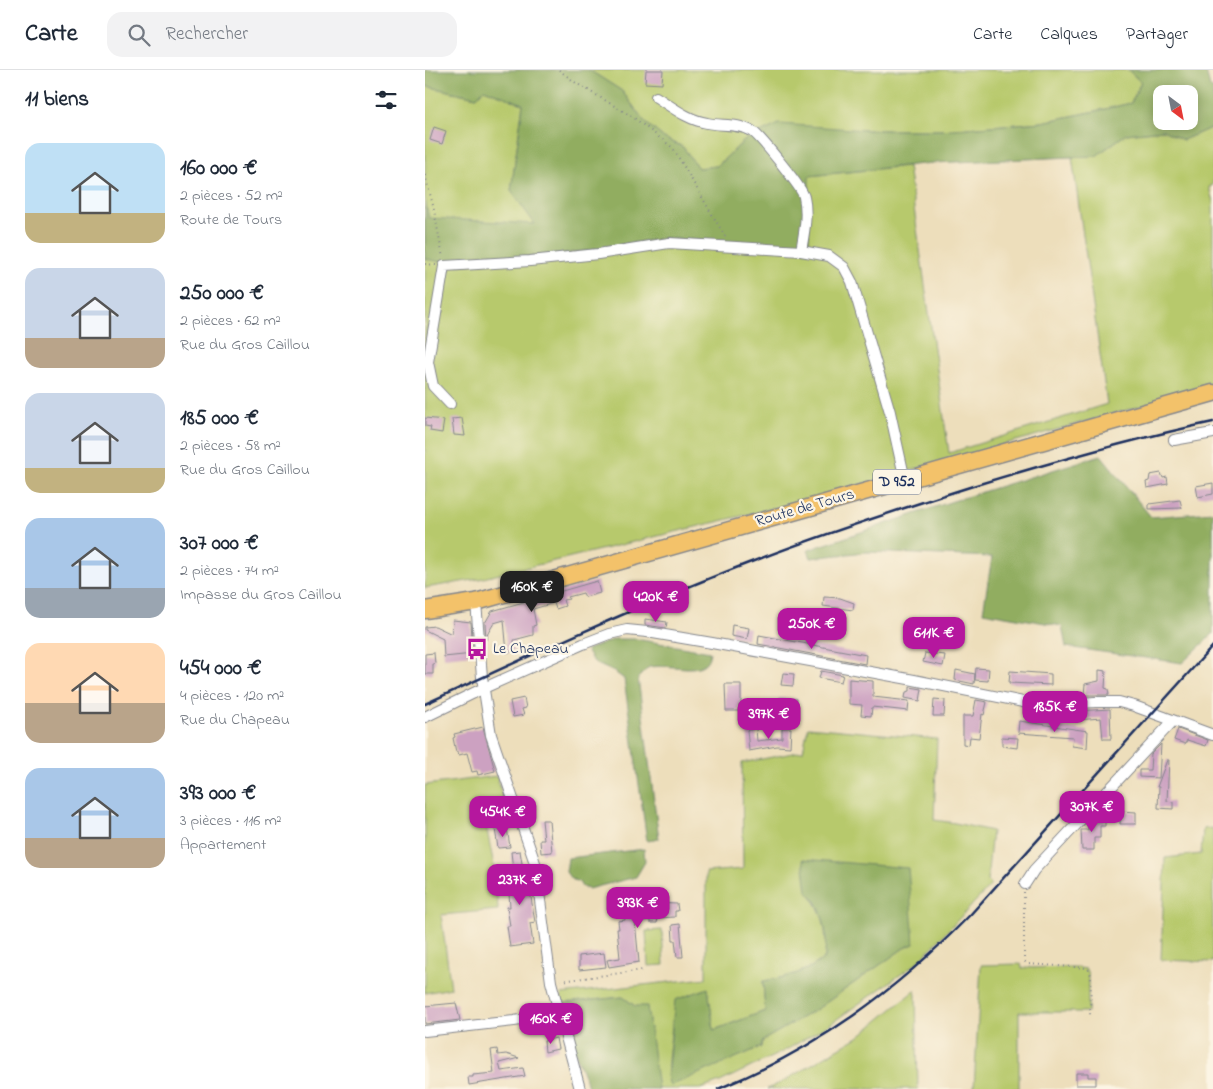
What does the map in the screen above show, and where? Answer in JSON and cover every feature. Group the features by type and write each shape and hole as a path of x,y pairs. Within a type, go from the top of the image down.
{"main road":[{"name":"Route de Tours","path":"425,610 476,602 1213,393"}],"street":[{"path":"656,97 693,120 708,124 733,125 752,132 767,147 804,194 806,214 801,251"},
{"path":"450,404 433,386 428,362 444,266 530,262 669,243 801,251 829,256 844,267 852,282 890,412 905,480"},
{"path":"1174,440 1213,434"},
{"path":"476,602 484,688 491,735 535,863 551,982 580,1089"},
{"path":"425,717 484,688 583,644 609,634 627,630 712,643 1028,703 1053,705 1119,702 1213,735"},
{"path":"1025,884 1034,870 1173,721"},
{"path":"425,1031 559,1014"}],"path":[{"path":"559,70 576,83 633,117 673,148 731,247"},
{"path":"425,175 433,205 444,266 425,264"},
{"path":"1025,884 1024,961 1028,964 1088,968 1091,975 1090,1017"},
{"path":"551,982 643,970"}],"green space":[{"path":"425,70 589,70 622,91 645,122 664,138 683,147 698,168 717,166 745,140 779,124 866,130 941,130 1042,122 1101,110 1131,103 1141,82 1128,70 1203,70 1206,72 1210,87 1213,88 1213,127 1183,140 1163,130 1126,134 1096,156 932,163 809,176 809,251 664,238 586,251 459,265 425,259 425,199 429,218 535,224 511,191 523,104 484,89 477,97 425,86"},
{"path":"589,70 1128,70 1141,82 1131,103 1042,122 941,130 866,130 745,140 717,166 698,168 683,147 664,138 645,122 622,91"},
{"path":"425,86 476,97 484,89 523,104 511,191 586,251 664,238 809,251 808,176 908,166 949,453 1107,404 1072,157 1096,156 1126,134 1163,130 1183,140 1213,127 1213,185 1209,187 1213,202 1213,386 787,505 479,579 425,588"},
{"path":"1101,455 1151,517 1213,512 1213,634 1182,663 1066,647 1062,626 983,612 992,557 866,552 811,558 808,550 950,502"},
{"path":"615,639 636,639 710,652 705,663 701,666 691,668 649,667 638,678 659,839 647,841 624,679 596,663 586,650"},
{"path":"808,727 937,739 934,820 992,831 987,881 991,885 917,963 830,1024 786,1050 720,1082 700,1089 657,1089 635,1006 623,997 562,1003 561,994 706,978 706,872 743,869 742,763 803,751","holes":["807,891 914,944 904,948 817,1009 767,1038 762,1042 761,1047 670,1085 668,1061 672,1020 708,989 714,1030 765,1011 763,981 796,974 812,967 825,957 826,938 821,914"]},
{"path":"497,776 505,807 484,815 496,876 498,910 441,915 451,988 425,993 425,785"},
{"path":"1213,828 1213,962 1161,960 1165,858 1201,854 1203,829"},
{"path":"644,849 645,862 636,877 588,889 571,879 566,872 568,858"},
{"path":"803,859 908,868 914,944 904,948 817,1009 767,1038 762,1042 761,1047 670,1086 667,1076 675,1000 708,988 714,1030 765,1011 763,981 796,974 812,967 825,957 826,935 823,919 817,903 807,891"},
{"path":"662,930 664,965 648,966 646,931"},
{"path":"1021,964 1022,968 1073,967 1086,969 1088,975 1088,1012 1019,1012 1019,1089 974,1089 981,965"},
{"path":"915,990 918,1089 767,1089 858,1037"},
{"path":"623,997 635,1006 647,1006 658,1089 589,1089 572,1044 562,1003"}],"building":[{"path":"646,70 663,70 662,84 645,83"},
{"path":"434,127 446,131 442,144 430,140"},
{"path":"425,418 444,420 442,433 430,431 431,427 425,426"},
{"path":"462,418 465,436 454,435 452,419"},
{"path":"1161,473 1163,478 1167,477 1168,484 1147,488 1146,482 1149,481 1150,475"},
{"path":"1213,483 1213,494 1198,497 1196,486"},
{"path":"1180,500 1182,508 1149,509 1149,504"},
{"path":"597,581 600,593 585,597 583,593 568,597 569,599 563,600 565,606 556,609 554,603 533,609 536,625 533,626 533,635 514,640 515,650 507,653 504,620 494,623 486,640 485,623 492,611"},
{"path":"824,597 840,598 854,603 853,610 823,606"},
{"path":"645,619 667,622 666,628 645,625"},
{"path":"453,620 471,622 473,654 444,657 443,639 425,630 425,627 435,626 452,634"},
{"path":"732,625 749,628 747,639 731,636"},
{"path":"759,635 866,655 865,664 758,644"},
{"path":"434,653 435,664 433,664 433,674 425,674 425,654"},
{"path":"925,653 945,655 943,666 923,662"},
{"path":"976,668 989,669 988,681 975,680"},
{"path":"956,670 975,674 974,684 955,680"},
{"path":"1099,670 1106,671 1105,688 1108,689 1109,695 1084,695 1085,684 1099,681"},
{"path":"821,671 843,675 841,682 819,678"},
{"path":"1010,671 1051,674 1051,685 1009,683"},
{"path":"783,673 794,674 793,686 781,685"},
{"path":"849,679 873,681 873,697 909,701 908,711 872,707 871,716 861,715 862,705 849,704"},
{"path":"725,684 741,684 741,705 739,705 739,711 726,711"},
{"path":"910,687 922,689 920,701 905,698 906,692 910,691"},
{"path":"524,698 526,708 522,709 524,715 513,717 510,701"},
{"path":"779,698 797,699 797,710 778,709"},
{"path":"934,699 945,700 944,716 933,716"},
{"path":"976,700 987,702 984,715 982,714 979,738 970,737 969,745 963,744 963,716 973,716"},
{"path":"1110,709 1111,739 1103,739 1101,718 1077,720 1075,711"},
{"path":"1019,721 1088,731 1087,748 1072,746 1073,737 1018,733"},
{"path":"483,727 495,771 478,775 477,771 472,772 467,753 459,755 456,752 453,738 455,737 454,734"},
{"path":"782,728 791,728 790,747 777,746 749,751 747,730 756,729 757,741 782,738"},
{"path":"1178,729 1208,740 1206,746 1187,740 1185,744 1174,740"},
{"path":"1002,737 1018,738 1017,748 1002,746"},
{"path":"1161,744 1159,778 1139,777 1139,770 1150,770 1151,754"},
{"path":"1167,760 1169,760 1167,801 1173,802 1173,809 1158,808 1159,787 1157,787"},
{"path":"1121,811 1136,812 1136,824 1120,824"},
{"path":"1093,816 1105,817 1105,826 1100,826 1100,838 1094,838 1094,850 1082,850 1081,830 1088,830 1088,822"},
{"path":"542,820 549,820 552,852 541,853 540,840 544,840"},
{"path":"507,828 510,847 498,848 495,829"},
{"path":"520,851 526,888 530,891 535,922 530,923 533,944 510,947 507,926 510,926 507,907 510,907 509,894 513,894 510,871 513,870 511,852"},
{"path":"650,903 677,904 678,911 675,911 675,917 658,918 657,923 650,923 650,920 635,921 639,962 609,967 607,960 620,958 617,929 619,929 618,921 625,920 624,907 648,905"},
{"path":"680,924 683,957 677,957 672,925"},
{"path":"604,953 606,967 579,970 579,956"},
{"path":"456,1003 460,1020 425,1024 425,1006"},
{"path":"556,1038 558,1049 545,1052 544,1041"},
{"path":"497,1049 498,1055 506,1054 519,1058 499,1063 501,1071 523,1068 525,1076 469,1085 468,1077 494,1073 491,1050"},
{"path":"1076,1073 1088,1073 1088,1077 1096,1077 1096,1085 1076,1085"}],"railway":[{"path":"425,704 624,614 705,580 802,543 916,504 1032,468 1122,443 1213,422"},
{"path":"718,1089 789,1056 822,1036 853,1016 913,969 970,915 1213,646"}],"place":[{"name":"Le Chapeau","path":"477,649"}]}
